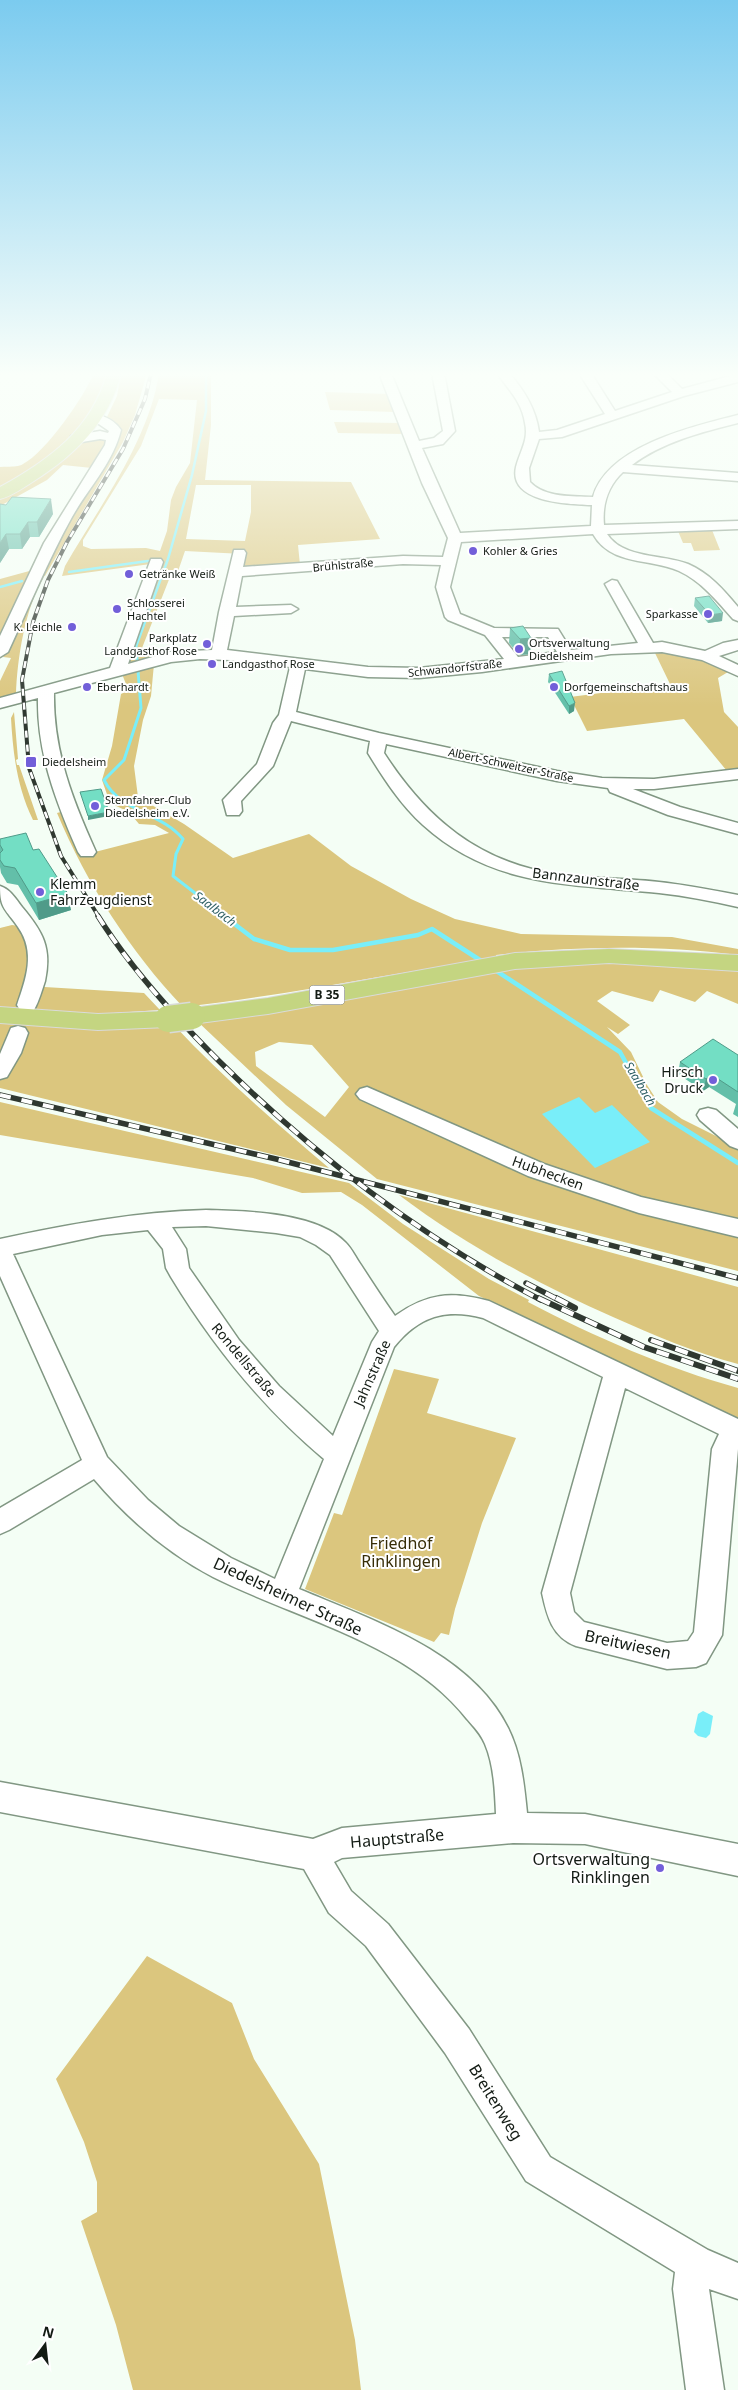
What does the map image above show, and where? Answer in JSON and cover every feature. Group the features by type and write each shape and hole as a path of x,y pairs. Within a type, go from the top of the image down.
{"main road":[{"path":"0,494 15,485"},
{"name":"B 35","path":"0,1015 98,1022 180,1018 268,1006 462,969 515,961 609,956 738,963"}],"street":[{"path":"0,652 52,543 67,514 86,485"},
{"path":"431,485 456,538 443,588 453,617 490,632 519,630 553,632 566,654"},
{"path":"526,485 547,496 597,501"},
{"path":"606,485 598,495 597,501 597,530 602,538 613,548 626,554 683,568 702,578 738,616"},
{"path":"456,538 597,530 738,526"},
{"path":"219,654 239,554"},
{"name":"Brühlstraße","path":"235,572 404,560 451,560"},
{"path":"124,670 156,562"},
{"path":"612,584 648,648"},
{"path":"720,595 738,592"},
{"path":"226,612 291,609"},
{"path":"490,632 514,662"},
{"path":"707,656 728,646 738,645"},
{"name":"Schwandorfstraße","path":"0,703 190,654 219,654 368,672 410,674 449,671 566,654 648,648 677,649 707,656 738,671"},
{"path":"233,811 232,800 265,766 281,722 287,715 298,664"},
{"path":"46,692 46,728 52,762 68,810 87,852"},
{"name":"Albert-Schweitzer-Straße","path":"287,715 379,738 557,776 602,783 654,784 738,774"},
{"name":"Bannzaunstraße","path":"379,738 376,753 411,805 444,834 478,856 515,870 555,879 692,892 738,902"},
{"path":"602,783 674,811 738,829"},
{"path":"654,784 654,803"},
{"path":"0,892 26,924 38,947 39,971 27,1005"},
{"path":"0,1072 11,1053 18,1033"},
{"name":"Hubhecken","path":"367,1094 536,1170 639,1205 738,1228"},
{"path":"708,1115 738,1141"},
{"path":"154,1220 174,1249 189,1218"},
{"name":"Jahnstraße","path":"0,1249 63,1233 154,1220 189,1218 265,1222 303,1229 328,1240 348,1261 392,1332 384,1342 282,1596"},
{"name":"Diedelsheimer Straße","path":"0,1249 97,1464 122,1494 163,1531 221,1567 282,1596 380,1638 421,1661 449,1680 473,1704 490,1726 502,1748 508,1773 513,1828"},
{"name":"Rondellstraße","path":"174,1249 177,1268 214,1326 259,1381 308,1432 338,1455"},
{"name":"Breitwiesen","path":"392,1332 424,1309 434,1305 459,1303 489,1310 736,1430 725,1449 708,1635 696,1654 667,1656 576,1633 562,1618 556,1593 617,1373"},
{"path":"0,1522 97,1464"},
{"path":"0,1797 313,1855"},
{"name":"Hauptstraße","path":"313,1855 342,1843 513,1828 585,1829 738,1860"},
{"name":"Breitenweg","path":"313,1855 340,1902 377,1935 457,2041 538,2169 695,2263 738,2281"},
{"path":"695,2263 691,2289 705,2390"}],"green space":[{"path":"22,485 39,485 0,506 0,498"},
{"path":"92,485 98,485 45,576 42,577 72,517"},
{"path":"114,485 117,485 83,540 83,546 91,549 146,548 160,551 167,531 171,500 177,485 352,485 380,539 298,545 300,565 241,568 243,554 185,551 176,577 170,577 142,648 156,659 124,668 158,563 62,576 65,566","holes":["196,485 251,485 251,512 245,541 186,539"]},
{"path":"712,530 720,550 694,551 691,543 683,543 678,531"},
{"path":"33,570 0,639 0,579"},
{"path":"44,577 37,589 23,634 16,695 0,698 0,681 11,658 3,657 42,578"},
{"path":"669,652 689,655 728,672 718,678 724,712 738,727 738,769 727,771 684,719 587,731 570,697 670,684 655,653"},
{"path":"154,664 151,696 143,720 134,766 138,797 184,824 233,858 309,834 351,866 411,899 455,919 521,934 672,937 738,949 738,955 648,948 586,948 526,952 496,955 497,958 301,990 183,1007 145,963 111,916 82,865 57,813 71,809 91,853 169,833 155,825 139,824 129,812 110,803 102,780 112,746 121,694 125,692 126,684 122,674"},
{"path":"14,712 17,765 19,765 38,820 33,820 20,783 15,757 12,731 11,718"},
{"path":"12,925 19,926 30,945 28,986 144,993 160,1010 99,1014 0,1007 0,928"},
{"path":"599,961 738,969 738,1004 707,991 695,1002 660,990 653,1002 612,991 597,1001 630,1025 618,1034 607,1027 631,1052 647,1085 658,1102 682,1119 738,1147 738,1271 377,1179 286,1105 197,1021 502,969","holes":["279,1042 312,1045 349,1087 325,1117 256,1066 255,1052"]},
{"path":"0,1023 59,1027 173,1024 229,1080 329,1168 0,1088"},
{"path":"0,1102 349,1183 403,1224 489,1279 529,1300 528,1302 631,1351 684,1371 738,1388 738,1422 479,1296 362,1205 341,1192 302,1193 253,1178 0,1135"},
{"path":"399,1195 738,1287 738,1364 706,1355 659,1337 557,1291 476,1247"},
{"name":"Friedhof Rinklingen","path":"394,1369 439,1379 427,1413 516,1438 482,1523 455,1609 449,1635 441,1633 434,1642 305,1589 334,1513 342,1515"},
{"path":"147,1956 232,2003 254,2059 319,2164 355,2340 361,2390 133,2390 116,2325 81,2221 97,2212 97,2182 84,2142 56,2079"}],"water":[{"path":"579,1097 595,1113 612,1105 650,1142 595,1168 542,1114"},
{"path":"703,1711 713,1716 710,1734 706,1738 698,1736 694,1732 698,1714"}],"building":[{"path":"12,497 51,499 37,522 28,522 20,534 6,534 0,543 0,504 6,505"},
{"path":"709,596 723,613 710,615 695,598"},
{"path":"523,626 531,638 520,639 510,628"},
{"path":"562,671 575,703 569,706 549,674"},
{"name":"Sternfahrer-Club Diedelsheim e.V.","path":"101,789 109,812 88,816 80,792"},
{"path":"26,833 33,850 39,849 68,894 36,903 15,868 4,866 0,860 0,853 3,850 0,845 0,839"},
{"path":"713,1039 738,1055 738,1092 712,1075 706,1079 680,1062"}],"waterway":[{"name":"Saalbach","path":"148,614 168,559 189,485"},
{"path":"69,572 148,561"},
{"path":"0,587 22,581"},
{"name":"Saalbach","path":"148,613 136,646 141,708 124,760 104,780 111,791 120,799 164,823 183,839 176,854 173,876 226,917"},
{"name":"Saalbach","path":"224,916 254,939 290,950 333,950 418,935 432,929 483,962"},
{"name":"Saalbach","path":"495,970 620,1052 651,1108 738,1163"}],"railway":[{"path":"99,917 61,856 29,768 22,680 33,622 48,580 67,542 102,485"},
{"path":"98,916 139,974 170,1010 219,1061 255,1096 331,1162 354,1179"},
{"path":"0,1095 276,1159 354,1179"},
{"path":"354,1179 738,1278"},
{"path":"354,1179 454,1250 541,1300"},
{"path":"526,1283 559,1300"},
{"path":"538,1298 644,1347 738,1379"},
{"path":"556,1298 575,1308"},
{"path":"651,1340 738,1371"}],"place":[{"name":"Kohler & Gries","path":"473,551"},
{"name":"Getränke Weiß","path":"129,574"},
{"name":"Schlosserei Hachtel","path":"117,609"},
{"name":"Sparkasse","path":"708,614"},
{"name":"K. Leichle","path":"72,627"},
{"name":"Parkplatz Landgasthof Rose","path":"207,644"},
{"name":"Ortsverwaltung Diedelsheim","path":"519,649"},
{"name":"Landgasthof Rose","path":"212,664"},
{"name":"Eberhardt","path":"87,687"},
{"name":"Dorfgemeinschaftshaus","path":"554,687"},
{"name":"Diedelsheim","path":"31,762"},
{"name":"Sternfahrer-Club Diedelsheim e.V.","path":"95,806"},
{"name":"Klemm Fahrzeugdienst","path":"40,892"},
{"name":"Hirsch Druck","path":"713,1080"},
{"name":"Ortsverwaltung Rinklingen","path":"660,1868"}]}
